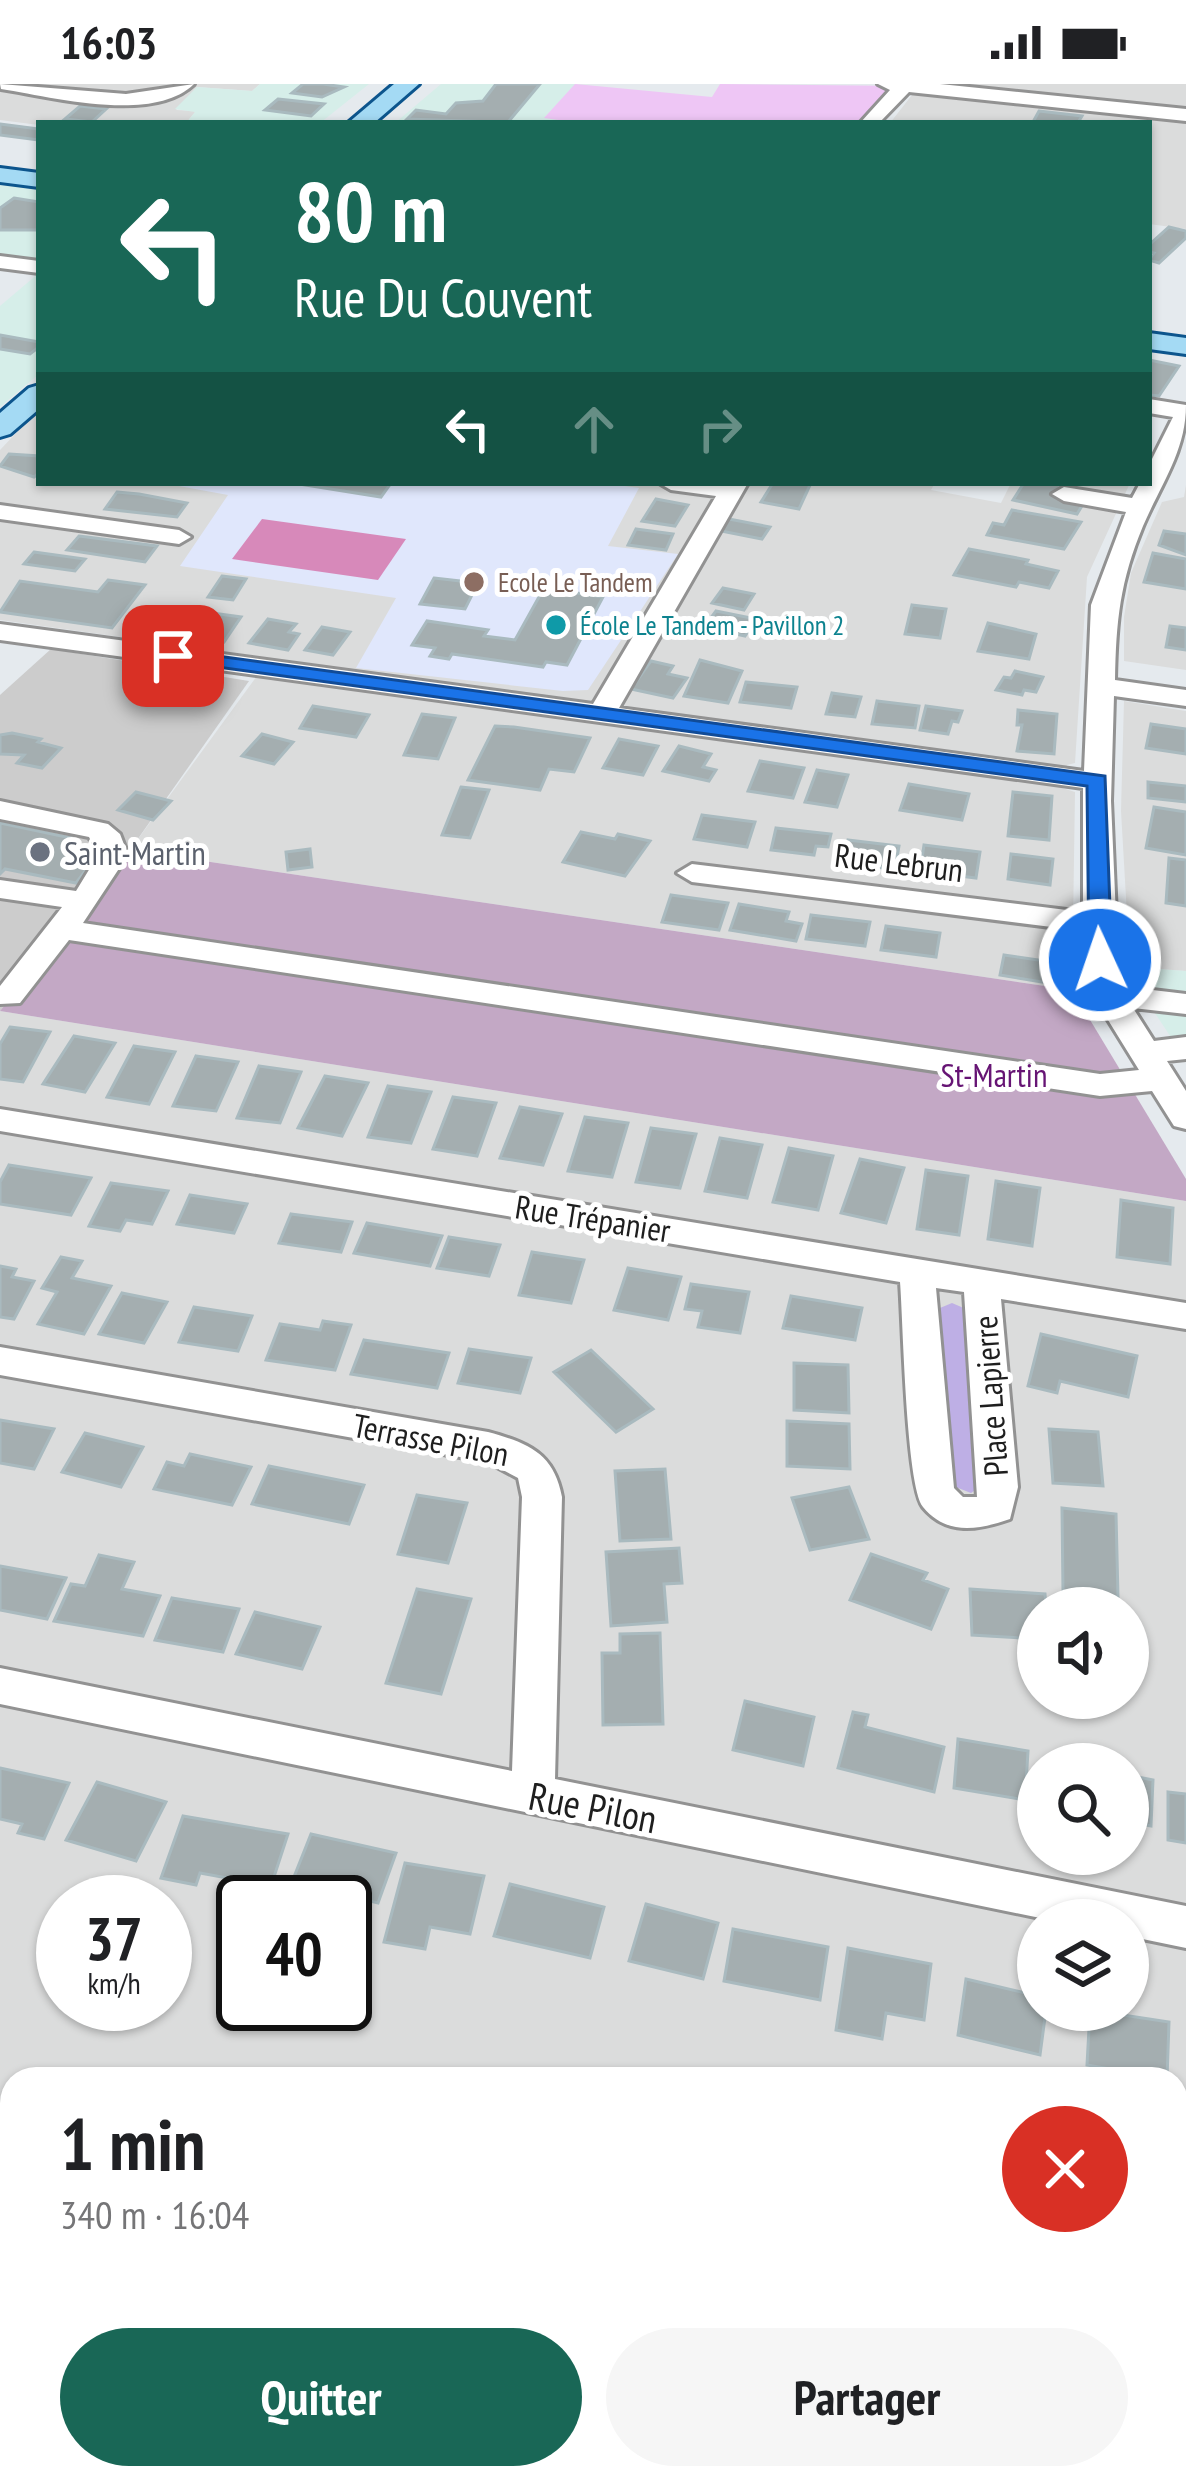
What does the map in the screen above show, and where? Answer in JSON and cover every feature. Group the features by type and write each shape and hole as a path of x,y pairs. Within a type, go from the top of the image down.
{"main road":[{"path":"366,120 408,84"},
{"path":"0,158 36,163"},
{"path":"0,175 36,179"},
{"path":"1152,341 1186,346"},
{"path":"0,428 36,399"}],"street":[{"path":"1,84 142,101 179,92 185,84"},
{"path":"1120,116 1129,84"},
{"path":"871,120 896,85 1120,116 1186,115"},
{"path":"0,262 36,267"},
{"path":"1152,475 1174,422"},
{"path":"1152,485 1179,488"},
{"path":"1064,494 1139,486"},
{"path":"1148,486 1104,604 1097,781 1098,923 1104,985 1186,1118"},
{"path":"602,713 734,487"},
{"path":"0,512 179,538"},
{"path":"0,632 1097,781"},
{"path":"1101,678 1186,683"},
{"path":"1101,678 1186,698"},
{"path":"0,810 105,834 112,855 109,866 9,996"},
{"name":"Rue Lebrun","path":"692,873 1098,923"},
{"path":"0,889 82,901"},
{"path":"61,929 1078,1082 1124,1085 1186,1048"},
{"path":"1104,985 1183,994"},
{"name":"Rue Trépanier","path":"0,1120 1186,1316"},
{"name":"Place Lapierre","path":"917,1272 935,1494 954,1512 996,1508 999,1487 981,1281"},
{"name":"Terrasse Pilon","path":"0,1361 488,1447 528,1460 540,1474 542,1497 533,1795"},
{"name":"Rue Pilon","path":"0,1686 1186,1927"}],"shaded area":[{"path":"0,84 260,84 252,91 197,87 176,110 196,111 188,120 36,120 36,125 0,120"},
{"path":"260,84 369,84 324,120 188,120 195,112 175,109 197,87 252,91"},
{"path":"441,84 576,84 545,117 562,120 399,120"},
{"path":"575,84 712,97 720,84 904,86 872,120 544,118"},
{"path":"938,84 1186,84 1186,229 1152,224 1152,120 892,120 912,95 933,96"},
{"path":"0,185 36,189 36,259 0,254"},
{"path":"36,276 36,377 0,407 0,306"},
{"path":"36,412 36,486 933,486 931,490 1001,503 1010,486 1129,486 1087,577 1075,763 1067,765 1059,787 1075,792 1072,990 130,850 270,658 0,620 0,450"},
{"path":"1186,485 1186,670 1124,661 1131,573 1162,502 1184,497"},
{"name":"Ecole Le Tandem","path":"179,486 625,486 639,488 608,546 678,554 588,690 356,668 396,598 180,566 228,495"},
{"path":"262,519 406,539 378,580 232,559"},
{"path":"51,649 249,681 130,850 0,1011 0,695"},
{"path":"1124,701 1186,711 1186,971 1130,967 1121,811"},
{"path":"1130,967 1186,971 1186,1060 1139,989"},
{"path":"0,1011 1186,1201 1186,2067 0,2067"},
{"path":"952,1303 966,1309 981,1486 971,1493 953,1486 938,1314"}],"green space":[{"name":"St-Martin","path":"130,850 1072,990 1186,1179 1186,1201 0,1011"}],"building":[{"path":"303,84 344,87 322,97 292,93"},
{"path":"496,84 540,84 510,120 407,119 416,110 446,114 456,103 483,101"},
{"path":"278,99 324,104 311,116 265,110"},
{"path":"80,106 106,109 94,120 65,119"},
{"path":"1039,111 1082,116 1080,120 1034,120"},
{"path":"0,124 36,129 36,140 0,135"},
{"path":"14,198 36,202 36,230 0,230 0,208"},
{"path":"1169,227 1186,231 1186,238 1159,263 1152,261 1152,242"},
{"path":"0,335 36,341 30,354 0,349"},
{"path":"1152,361 1179,366 1159,396 1152,395"},
{"path":"9,454 36,456 34,477 0,466"},
{"path":"312,486 389,486 381,497"},
{"path":"771,486 810,486 799,509 761,502"},
{"path":"1022,486 1071,486 1059,488 1055,495 1085,501 1077,514 1013,500"},
{"path":"117,492 187,503 177,517 105,509"},
{"path":"656,499 688,505 675,526 642,521"},
{"path":"1012,510 1081,522 1064,549 987,535 993,523 1004,525"},
{"path":"729,519 770,527 762,539 721,531"},
{"path":"636,529 673,534 666,550 628,545"},
{"path":"1164,531 1186,534 1186,555 1159,545"},
{"path":"79,536 157,546 145,562 67,550"},
{"path":"969,549 1058,571 1049,588 954,575"},
{"path":"34,552 85,559 75,571 24,564"},
{"path":"1153,553 1186,559 1186,589 1144,582"},
{"path":"222,576 246,579 233,600 208,597"},
{"path":"434,578 478,583 465,609 420,604"},
{"path":"108,580 145,585 112,628 0,612 20,581 98,592"},
{"name":"École Le Tandem - Pavillon 2","path":"544,588 603,597 567,665 546,662 543,667 452,654 449,659 430,656 435,648 412,645 427,621 488,630 484,636 515,640"},
{"path":"723,588 754,594 744,610 712,603"},
{"path":"912,605 946,609 940,638 905,634"},
{"path":"716,611 756,619 745,636 704,627"},
{"path":"205,612 241,617 224,642 188,636"},
{"path":"268,619 296,624 289,632 299,634 288,650 249,643"},
{"path":"988,623 1036,634 1029,659 978,651"},
{"path":"1170,626 1186,628 1186,650 1166,647"},
{"path":"322,627 350,632 333,655 305,650"},
{"path":"700,660 742,671 728,703 684,696"},
{"path":"651,661 673,666 668,674 687,678 673,698 631,689"},
{"path":"1015,671 1043,677 1036,692 1024,690 1022,695 996,690"},
{"path":"746,682 797,687 791,708 740,702"},
{"path":"832,693 861,697 855,717 826,714"},
{"path":"877,701 919,706 915,728 872,724"},
{"path":"313,706 369,715 356,737 300,728"},
{"path":"926,706 962,711 948,734 920,730"},
{"path":"1018,710 1057,714 1054,754 1017,751 1022,725 1017,725"},
{"path":"422,714 455,718 438,759 404,755"},
{"path":"1151,724 1186,729 1186,754 1146,748"},
{"path":"495,726 590,738 574,772 549,769 540,790 468,780"},
{"path":"12,733 61,748 42,768 17,763 24,755 0,754 0,735"},
{"path":"262,734 293,742 274,764 242,756"},
{"path":"619,739 658,746 643,775 603,768"},
{"path":"679,746 711,754 703,767 716,770 709,781 663,771"},
{"path":"760,761 804,768 793,798 748,791"},
{"path":"817,770 848,775 837,807 805,802"},
{"path":"1148,782 1186,786 1186,802 1148,798"},
{"path":"909,784 969,794 962,820 900,810"},
{"path":"461,787 489,790 470,838 442,835"},
{"path":"136,792 171,801 153,820 118,810"},
{"path":"1013,792 1052,796 1049,840 1008,836"},
{"path":"1154,807 1186,812 1186,855 1146,848"},
{"path":"702,815 755,822 747,847 694,839"},
{"name":"Saint-Martin","path":"0,823 71,838 62,848 97,856 76,883 5,869 0,874"},
{"path":"776,828 831,834 828,847 816,846 814,855 771,850"},
{"path":"581,832 650,841 625,876 563,862"},
{"path":"848,840 899,846 895,869 844,864"},
{"path":"924,845 980,852 976,878 920,871"},
{"path":"310,849 312,867 288,870 286,852"},
{"path":"1011,854 1053,859 1050,885 1008,879"},
{"path":"1169,858 1186,860 1186,906 1166,903"},
{"path":"671,895 728,903 719,930 662,922"},
{"path":"739,904 789,912 786,921 802,924 796,941 730,930"},
{"path":"811,915 870,922 865,946 806,939"},
{"path":"886,926 940,933 936,957 881,950"},
{"path":"1004,955 1052,962 1048,983 1000,975"},
{"path":"10,1027 50,1032 23,1082 0,1079 0,1044"},
{"path":"74,1036 115,1043 85,1092 43,1084"},
{"path":"134,1046 175,1052 149,1104 107,1097"},
{"path":"196,1056 238,1062 216,1111 173,1106"},
{"path":"259,1066 301,1072 280,1123 237,1118"},
{"path":"325,1076 368,1083 342,1136 298,1128"},
{"path":"388,1086 431,1092 411,1143 368,1137"},
{"path":"453,1097 496,1103 477,1156 433,1149"},
{"path":"520,1107 562,1114 543,1165 500,1158"},
{"path":"585,1117 628,1123 612,1177 568,1171"},
{"path":"651,1128 696,1134 680,1188 636,1182"},
{"path":"720,1138 762,1145 747,1198 705,1191"},
{"path":"789,1148 833,1156 818,1210 773,1202"},
{"path":"860,1159 904,1168 886,1223 841,1213"},
{"path":"9,1165 91,1178 71,1215 0,1204 0,1182"},
{"path":"926,1170 968,1176 959,1235 917,1229"},
{"path":"996,1181 1040,1188 1032,1246 988,1239"},
{"path":"111,1183 168,1191 152,1224 126,1220 120,1231 89,1226"},
{"path":"190,1195 247,1204 234,1233 177,1224"},
{"path":"1121,1200 1173,1208 1170,1264 1117,1257"},
{"path":"291,1214 352,1222 341,1252 279,1243"},
{"path":"367,1223 442,1236 430,1266 354,1253"},
{"path":"449,1237 500,1245 489,1276 437,1268"},
{"path":"532,1252 584,1260 571,1303 519,1295"},
{"path":"61,1257 82,1261 72,1278 111,1286 84,1334 38,1324 57,1292 42,1288"},
{"path":"0,1266 16,1269 12,1277 34,1281 14,1319 0,1317"},
{"path":"628,1268 681,1277 668,1320 614,1310"},
{"path":"691,1284 749,1292 740,1333 698,1327 702,1311 685,1309"},
{"path":"122,1293 167,1302 144,1343 99,1334"},
{"path":"791,1296 862,1308 855,1340 783,1328"},
{"path":"194,1307 252,1316 238,1351 179,1342"},
{"path":"323,1321 351,1325 335,1370 266,1360 280,1324 320,1330"},
{"path":"1041,1334 1137,1356 1128,1397 1060,1381 1057,1393 1028,1386"},
{"path":"364,1340 449,1353 437,1388 351,1374"},
{"path":"469,1349 531,1358 520,1393 458,1383"},
{"path":"591,1350 653,1409 616,1432 554,1372"},
{"path":"794,1363 848,1365 849,1413 794,1410"},
{"path":"0,1420 54,1429 34,1469 0,1463"},
{"path":"787,1421 849,1424 850,1469 787,1466"},
{"path":"1049,1429 1098,1432 1103,1486 1053,1483"},
{"path":"85,1433 143,1447 121,1487 62,1472"},
{"path":"190,1454 251,1467 232,1505 154,1489 167,1462 184,1466"},
{"path":"269,1466 364,1485 349,1524 252,1504"},
{"path":"665,1469 671,1539 620,1541 615,1471"},
{"path":"849,1487 869,1539 810,1550 792,1498"},
{"path":"417,1495 467,1503 448,1563 398,1554"},
{"path":"1062,1508 1116,1514 1118,1587 1063,1587"},
{"path":"679,1548 682,1583 664,1584 667,1622 611,1626 606,1552"},
{"path":"871,1554 927,1573 923,1580 948,1589 931,1629 850,1600"},
{"path":"99,1555 134,1562 122,1589 160,1596 143,1636 54,1621 71,1584 85,1586"},
{"path":"0,1566 66,1578 47,1619 0,1610"},
{"path":"417,1589 471,1599 441,1694 386,1683"},
{"path":"970,1589 1017,1592 1017,1638 972,1635"},
{"path":"172,1598 239,1609 223,1652 155,1640"},
{"path":"255,1612 320,1627 302,1669 236,1654"},
{"path":"660,1633 663,1724 603,1725 602,1653 620,1653 620,1634"},
{"path":"745,1701 814,1717 803,1766 733,1750"},
{"path":"853,1712 868,1715 865,1727 944,1747 934,1792 838,1768"},
{"path":"958,1739 1017,1749 1017,1799 954,1788"},
{"path":"0,1768 69,1783 44,1839 18,1833 22,1824 0,1819"},
{"path":"1149,1779 1153,1780 1149,1826"},
{"path":"97,1782 166,1802 136,1861 66,1840"},
{"path":"1168,1792 1186,1794 1186,1843 1168,1840"},
{"path":"183,1816 288,1834 275,1875 200,1873 196,1885 192,1875 162,1875"},
{"path":"311,1834 396,1853 378,1903 372,1902 372,1875 295,1875"},
{"path":"405,1863 484,1876 470,1934 430,1927 425,1949 384,1942"},
{"path":"510,1884 604,1907 590,1958 494,1936"},
{"path":"646,1904 718,1923 703,1979 629,1961"},
{"path":"733,1929 828,1947 820,2000 724,1981"},
{"path":"848,1948 931,1964 924,2020 886,2013 882,2039 836,2030"},
{"path":"966,1979 1017,1991 1017,2031 1043,2031 1040,2055 958,2035"},
{"path":"1149,2019 1169,2022 1167,2067 1087,2065 1089,2031 1149,2031"}],"place":[{"name":"Ecole Le Tandem","path":"474,582"},
{"name":"École Le Tandem - Pavillon 2","path":"556,625"},
{"name":"Saint-Martin","path":"40,852"}],"route":[{"path":"173,656 1097,781 1100,960"}]}
